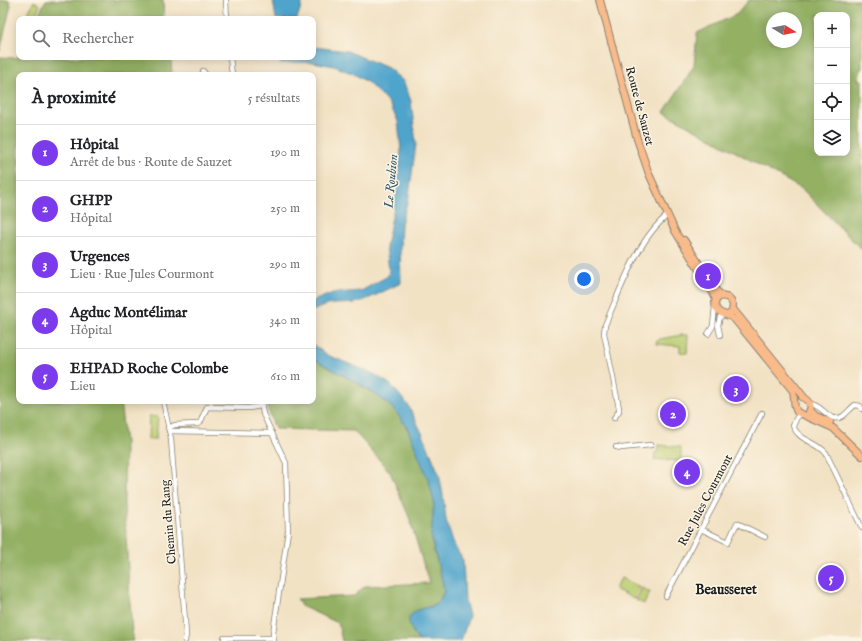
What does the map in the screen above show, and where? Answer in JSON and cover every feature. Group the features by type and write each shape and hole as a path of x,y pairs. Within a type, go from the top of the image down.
{"main road":[{"name":"Route de Sauzet","path":"600,0 637,138 649,174 674,231 713,293 715,303"},
{"name":"Route de Sauzet","path":"668,215 716,290 722,296"},
{"path":"722,296 730,299 733,309 808,400 816,416 837,426 862,455 833,428 801,414 794,406 795,400 793,391 736,320 720,313 715,303 722,296"},
{"path":"725,315 732,312 733,309"},
{"path":"795,400 799,397 804,397"},
{"path":"801,414 811,407"}],"street":[{"path":"226,0 227,16"},
{"path":"230,60 232,72"},
{"path":"614,418 619,411 619,408 604,333 605,326 636,254 656,226 668,215"},
{"path":"708,334 713,326 715,303"},
{"path":"720,335 718,325 720,317 725,315"},
{"name":"Chemin du Rang","path":"164,404 171,439 174,491 179,527 186,634 185,641"},
{"path":"169,430 175,425 197,424 200,422 208,407 249,408 261,404 263,414 286,463 288,531 272,633 274,639 224,638"},
{"path":"811,407 818,406 827,415 833,418 841,417 855,405 860,406 862,409"},
{"name":"Rue Jules Courmont","path":"666,596 762,413"},
{"path":"801,414 796,419 793,426 796,432 802,438 820,447 826,453 862,528"},
{"path":"169,430 272,433"},
{"path":"616,447 621,448 651,445"},
{"path":"701,529 728,542 737,523 765,538"}],"green space":[{"path":"0,0 9,0 11,5 0,51"},
{"path":"46,0 163,0 164,16 38,16"},
{"path":"749,0 862,0 862,67 858,80 862,80 862,250 802,189 664,112 694,66 697,33 737,14"},
{"path":"34,1 40,5 35,16 27,15"},
{"path":"0,57 16,58 16,60 171,60 172,72 16,72 16,404 120,404 125,443 124,503 132,634 134,641 0,641"},
{"path":"688,335 687,353 680,352 680,346 656,344 656,342 660,339"},
{"path":"316,361 357,383 391,405 406,426 424,466 432,491 434,512 432,541 444,589 440,601 431,606 420,609 416,638 420,641 342,641 338,623 301,606 297,599 354,596 365,586 429,583 409,517 390,472 354,431 275,429 266,404 316,404"},
{"path":"149,416 158,417 156,439 148,439"},
{"path":"658,445 681,447 681,458 677,461 654,459 655,453 657,453"},
{"path":"621,578 640,587 634,599 615,589"},
{"path":"642,588 650,592 644,604 636,600"}],"water":[{"path":"273,0 303,0 298,16 276,16"},
{"path":"316,47 347,51 388,68 403,81 411,101 416,144 409,196 401,223 401,283 360,302 334,304 316,310 316,300 333,293 361,291 388,276 389,270 386,246 397,193 401,150 398,121 389,103 367,82 354,74 334,66 313,62 280,63 277,60 316,60"},
{"path":"316,347 327,355 372,373 390,384 408,405 424,437 439,474 446,520 455,547 463,560 465,600 469,616 461,641 420,641 413,633 409,618 413,613 420,609 434,606 438,603 444,592 431,535 434,503 429,482 407,427 393,408 378,396 316,361"}],"place":[{"name":"Hôpital","path":"708,276"},
{"name":"Urgences","path":"736,389"},
{"name":"GHPP","path":"673,414"},
{"name":"Agduc Montélimar","path":"687,472"},
{"name":"EHPAD Roche Colombe","path":"831,578"}],"district":[{"name":"Beausseret","path":"726,589"}],"water label":[{"name":"Le Roubion","path":"390,181"}]}
